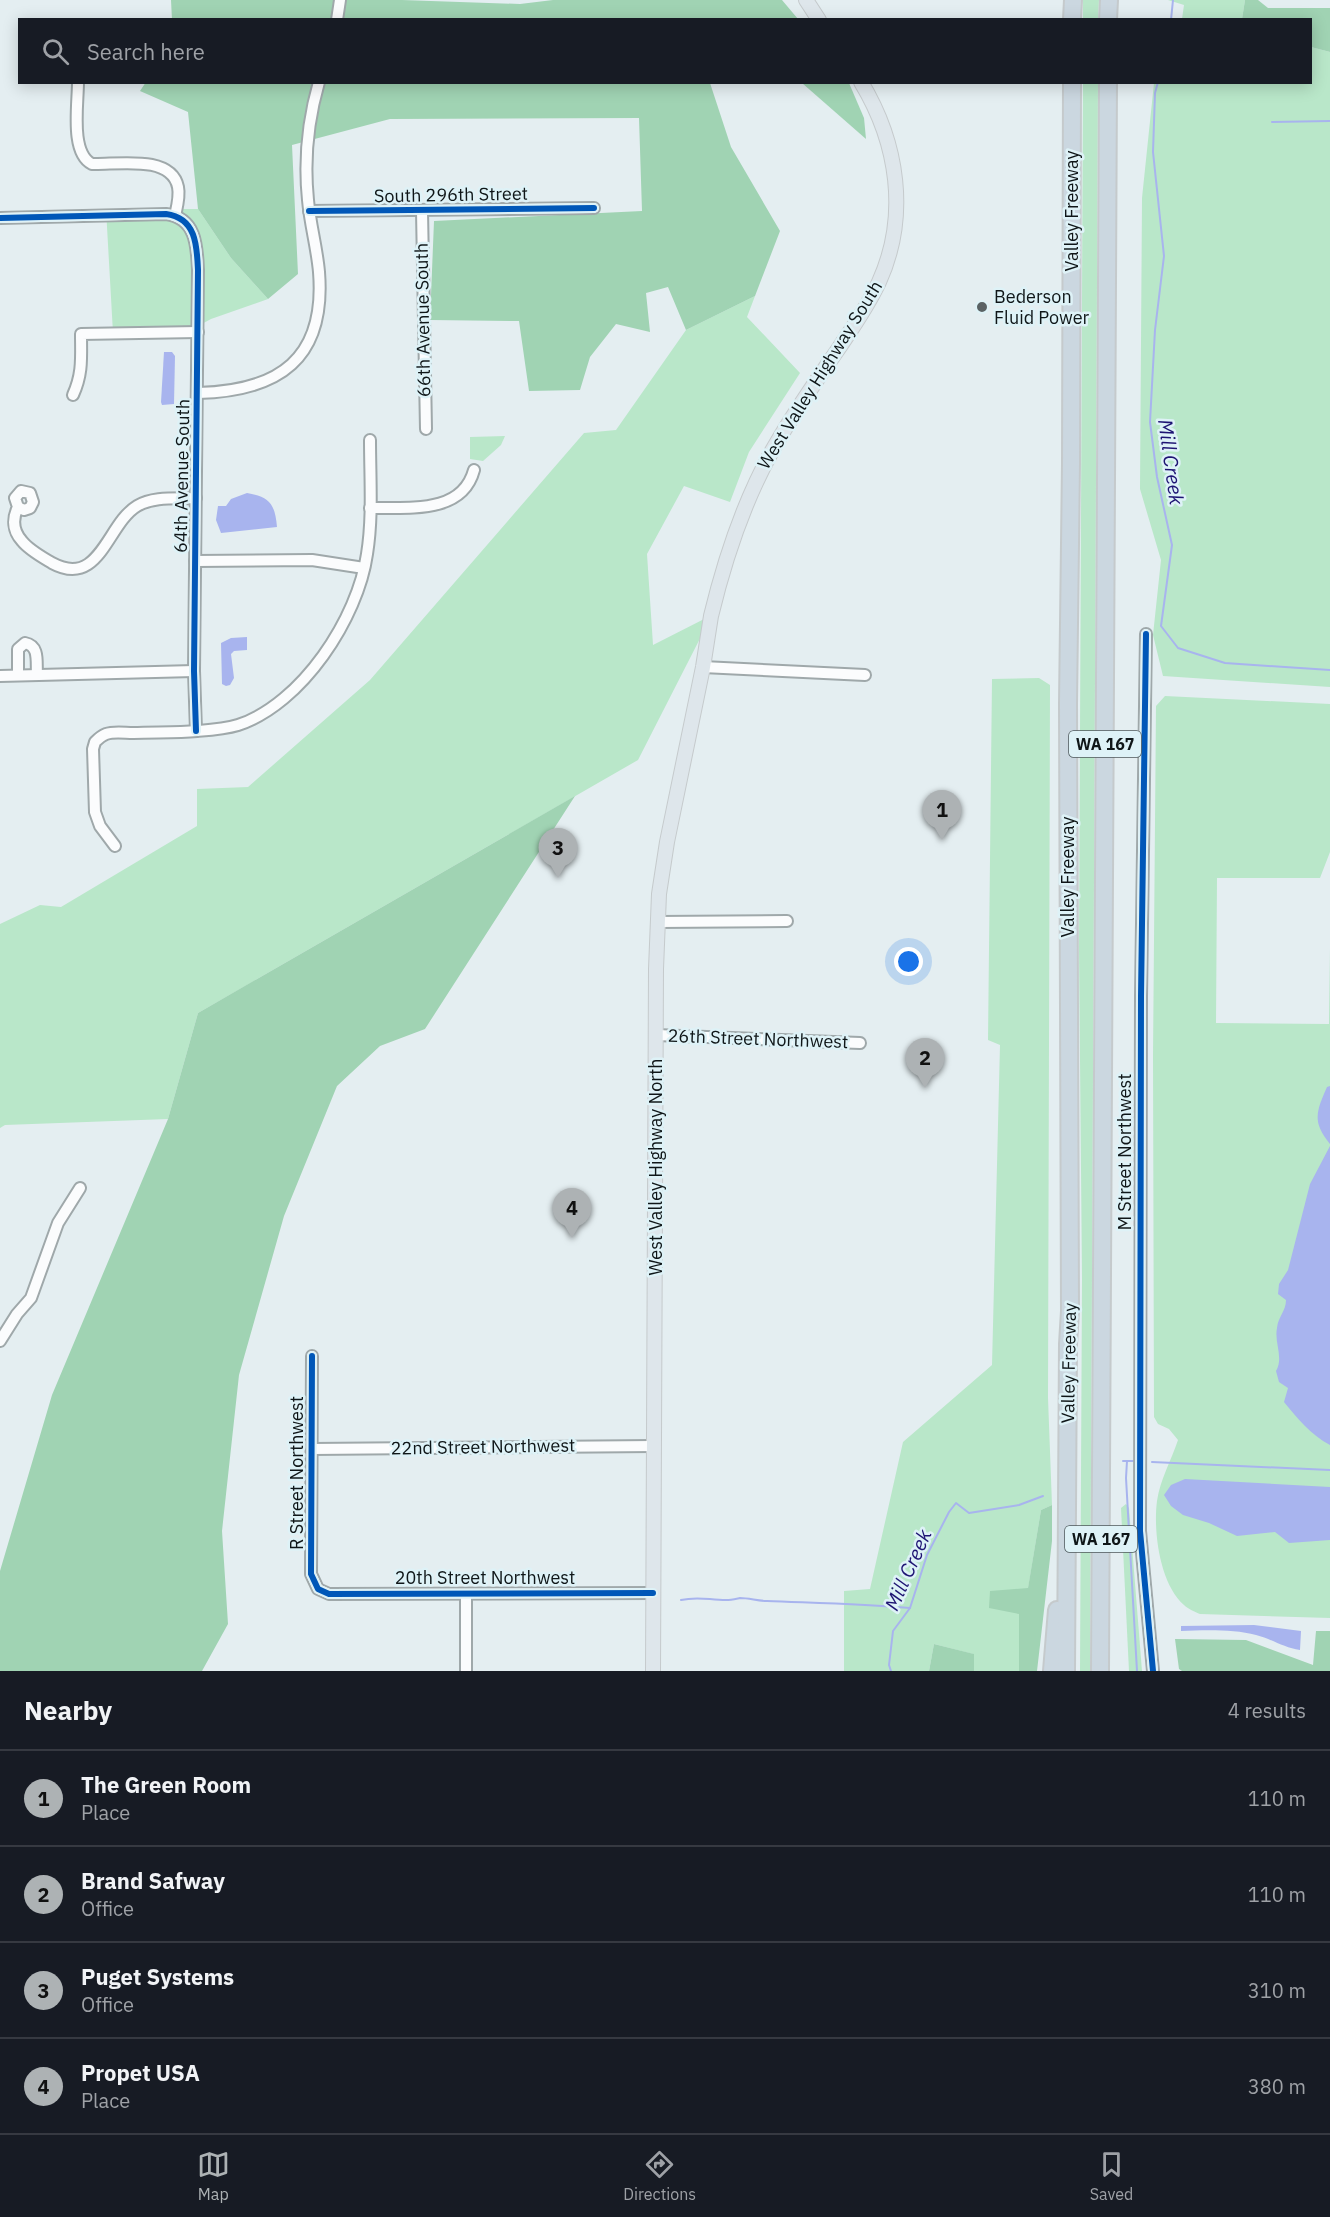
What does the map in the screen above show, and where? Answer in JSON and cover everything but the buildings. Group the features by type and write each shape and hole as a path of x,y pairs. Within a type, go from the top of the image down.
{"highway":[{"path":"1072,0 1072,18"},
{"path":"1108,0 1108,18"},
{"name":"Valley Freeway","path":"1066,1671 1070,1311 1068,704 1072,84"},
{"name":"Valley Freeway","path":"1100,1671 1108,84"},
{"path":"1102,1406 1110,1671"},
{"path":"1052,1671 1057,1602 1067,1572"}],"main road":[{"path":"806,0 818,18"},
{"name":"West Valley Highway South","path":"703,667 720,577 752,489 774,448 863,312 880,280 890,251 896,217 894,168 884,127 862,84"},
{"name":"West Valley Highway North","path":"653,1671 658,922 667,842 703,667"}],"street":[{"path":"337,18 340,0"},
{"path":"0,218 156,214 175,216 178,186 174,178 160,167 150,163 92,164 85,161 78,147 78,84"},
{"path":"198,393 234,391 267,381 288,369 299,358 310,339 319,304 319,274 309,211 307,160 309,122 318,84"},
{"name":"South 296th Street","path":"309,211 594,208"},
{"name":"66th Avenue South","path":"422,211 426,429"},
{"name":"64th Avenue South","path":"175,216 188,224 195,238 197,253 198,393 194,671 196,731"},
{"path":"73,395 80,380 81,334 198,332"},
{"path":"115,846 100,826 95,812 93,749 95,742 108,733 196,731 237,725 286,696 311,673 355,600 364,568 369,539 370,440"},
{"path":"370,508 441,505 467,487 474,470"},
{"path":"18,507 14,526 21,541 49,561 60,567 72,569 83,567 95,559 123,519 137,506 154,500 196,498"},
{"path":"195,561 312,560 364,568"},
{"name":"M Street Northwest","path":"1146,634 1141,1020 1140,1531 1153,1671"},
{"path":"18,675 18,649 25,643 32,644 36,649 37,675"},
{"path":"703,667 865,675"},
{"path":"0,675 194,671"},
{"path":"658,922 787,921"},
{"name":"26th Street Northwest","path":"656,1035 860,1043"},
{"path":"0,1341 17,1314 31,1298 58,1223 80,1188"},
{"name":"R Street Northwest","path":"312,1356 311,1574 318,1589"},
{"name":"22nd Street Northwest","path":"312,1449 654,1446"},
{"name":"20th Street Northwest","path":"318,1589 329,1594 653,1593"},
{"path":"466,1594 466,1671"}],"green space":[{"path":"171,0 402,0 520,4 553,0 782,0 797,18 172,18"},
{"path":"1083,0 1099,0 1098,18 1083,18"},
{"path":"1168,0 1245,0 1242,18 1182,18 1184,5"},
{"path":"1245,0 1258,0 1268,8 1330,8 1330,52 1312,47 1312,18 1242,18"},
{"path":"1312,47 1330,52 1330,687 1163,676 1153,635 1161,560 1140,489 1142,198 1154,84 1312,84"},
{"path":"145,84 710,84 731,147 780,231 755,296 686,330 668,287 646,293 650,332 616,324 590,357 580,390 529,391 519,321 430,320 434,221 642,211 639,118 390,119 292,145 298,274 268,299 231,258 198,209 188,112 140,91"},
{"path":"803,84 849,84 864,118 866,139"},
{"path":"1083,84 1098,84 1090,1671 1080,1671 1082,1279 1079,950"},
{"path":"106,209 198,209 231,258 268,299 211,319 198,326 198,332 113,333"},
{"path":"755,296 747,317 800,373 749,452 730,502 684,486 647,554 653,645 712,615 638,760 198,1013 168,1119 5,1125 0,1128 0,924 40,905 61,907 197,826 197,789 248,787 370,680 584,433 616,430 686,330"},
{"path":"505,436 501,445 483,461 470,459 470,437"},
{"path":"1039,678 1050,685 1048,1398 1052,1505 1041,1510 1028,1589 990,1592 1020,1614 1019,1671 974,1671 973,1654 934,1644 929,1671 844,1671 844,1591 870,1589 903,1442 992,1365 1000,1045 988,1040 992,679"},
{"path":"1165,696 1330,704 1330,852 1320,878 1217,878 1216,1023 1329,1024 1330,948 1330,1618 1200,1614 1186,1606 1176,1596 1164,1571 1157,1542 1158,1493 1178,1440 1169,1429 1158,1424 1154,1417 1153,1057 1156,706"},
{"path":"575,796 425,1029 380,1046 337,1086 284,1216 239,1375 222,1531 228,1624 202,1671 0,1671 0,1571 52,1395 168,1119 198,1013"},
{"path":"1126,1504 1129,1508 1142,1671 1129,1671 1121,1508"},
{"path":"1052,1505 1052,1541 1037,1671 1019,1671 1019,1614 989,1608 990,1591 1028,1588 1041,1510"},
{"path":"1316,1631 1330,1631 1330,1671 1182,1671 1179,1669 1175,1639 1246,1640 1313,1665"},
{"path":"934,1644 974,1654 974,1671 929,1671"}],"water":[{"path":"164,352 172,352 175,356 174,404 162,405 161,402"},
{"path":"247,493 266,499 270,503 275,512 277,527 221,533 216,520 218,506 226,506 231,499"},
{"path":"247,637 247,650 234,651 231,654 234,678 230,685 226,686 222,684 221,643 231,638"},
{"path":"1330,1086 1330,1144 1320,1129 1318,1110 1327,1087"},
{"path":"1330,1146 1330,1445 1299,1420 1284,1402 1288,1388 1279,1382 1276,1371 1279,1360 1277,1328 1286,1300 1278,1294 1279,1284 1288,1270 1310,1184"},
{"path":"1185,1479 1330,1487 1330,1540 1289,1543 1275,1532 1237,1536 1209,1523 1183,1515 1171,1506 1164,1495 1171,1485"},
{"path":"1254,1625 1301,1631 1300,1650 1247,1633 1219,1630 1181,1631 1181,1626"}],"waterway":[{"name":"Mill Creek","path":"1171,18 1173,0"},
{"name":"Mill Creek","path":"1157,84 1155,93 1153,152 1164,256 1155,330 1150,422 1157,477 1172,545 1161,626 1178,648 1225,663 1330,670"},
{"path":"1272,122 1330,121"},
{"name":"Mill Creek","path":"1123,1461 1133,1461"},
{"path":"1127,1461 1126,1478 1137,1671"},
{"name":"Mill Creek","path":"1152,1462 1330,1470"},
{"name":"Mill Creek","path":"891,1671 889,1665 893,1631 910,1608 927,1555 956,1503 969,1513 1019,1505 1043,1496"},
{"path":"681,1600 740,1598 910,1608"}],"cycle path":[{"path":"309,211 594,208"},
{"path":"0,218 166,214 184,221 193,234 198,270 194,671 196,731"},
{"path":"1146,634 1141,996 1140,1531 1153,1671"},
{"path":"312,1356 311,1574 318,1589 329,1594 653,1593"}],"place":[{"name":"Bederson Fluid Power","path":"982,307"},
{"name":"The Green Room","path":"942,840"},
{"name":"Puget Systems","path":"558,878"},
{"name":"Brand Safway","path":"925,1088"},
{"name":"Propet USA","path":"572,1238"}]}
